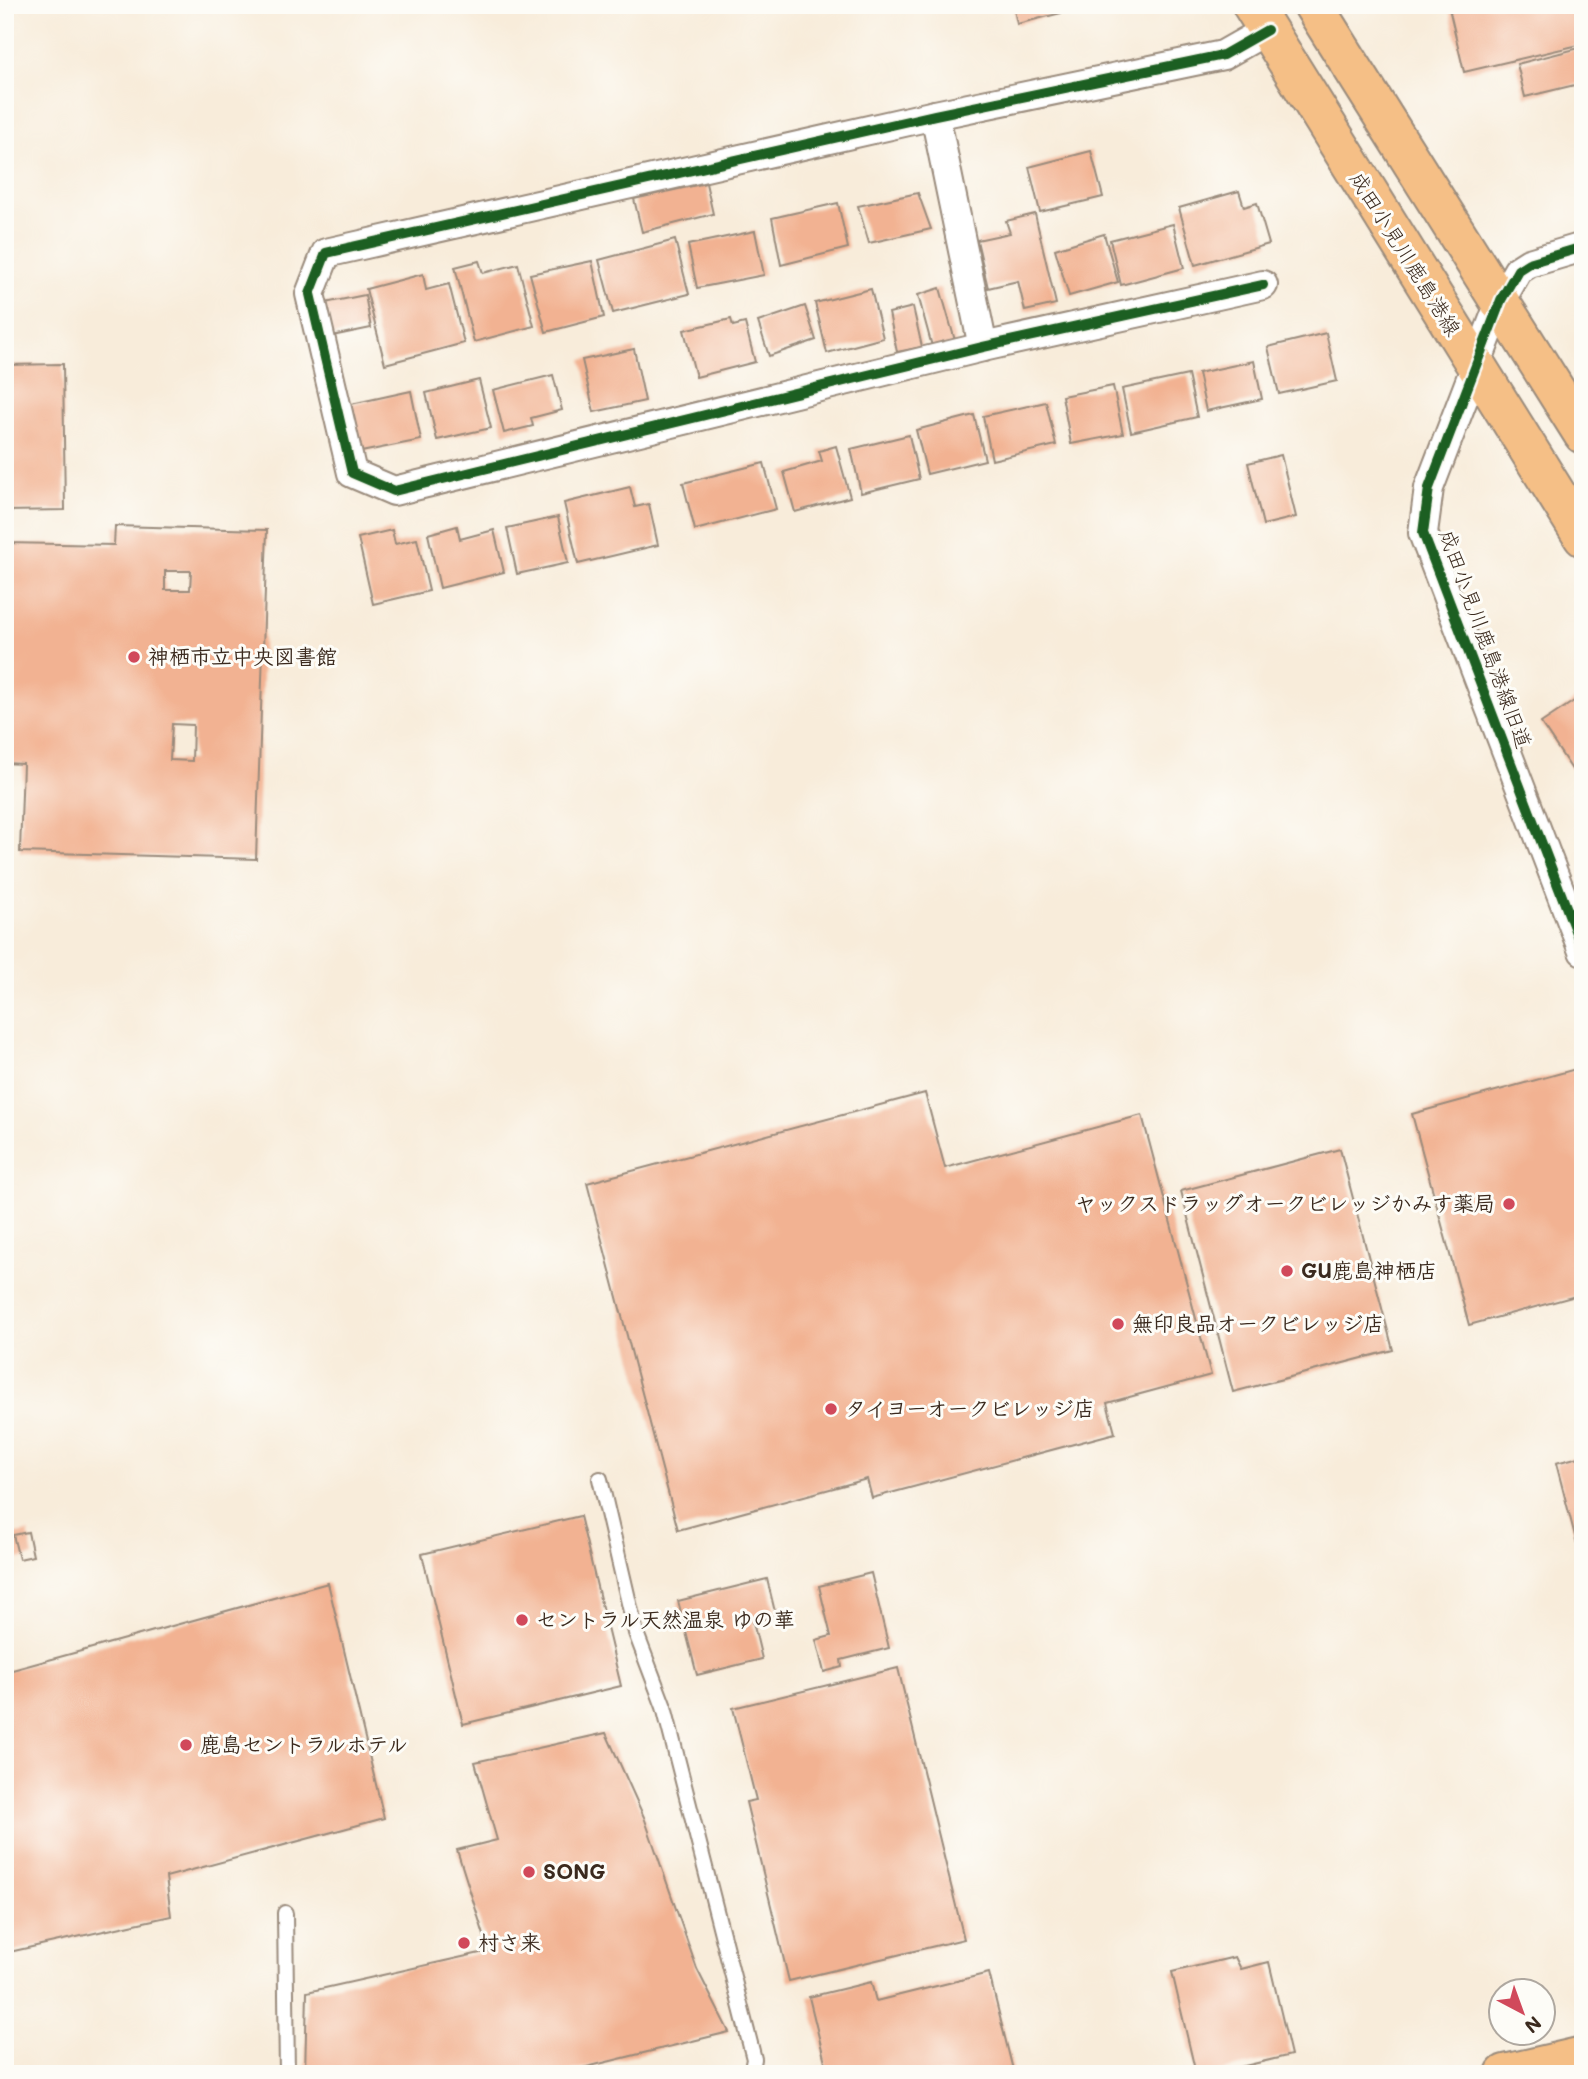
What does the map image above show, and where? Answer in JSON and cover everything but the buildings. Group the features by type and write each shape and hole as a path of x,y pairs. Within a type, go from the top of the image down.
{"main road":[{"path":"1313,5 1583,434"},
{"name":"成田小見川鹿島港線","path":"1260,18 1476,370 1583,537"},
{"path":"1505,2074 1583,2056"}],"street":[{"path":"1260,18 1223,55 936,115 326,254 310,294 352,473 394,491 983,347 1263,285"},
{"path":"936,115 983,347"},
{"name":"成田小見川鹿島港線旧道","path":"1583,247 1529,263 1518,270 1501,300 1429,488 1423,533 1583,951"}],"lane":[{"path":"600,1479 636,1633 664,1707 754,2059 751,2074"},
{"path":"285,1913 287,2074"}],"cycle path":[{"path":"1263,285 983,347 394,491 352,473 310,294 326,253 935,115 1223,55 1267,30"},
{"path":"1583,247 1529,263 1518,270 1501,300 1429,488 1423,533 1583,951"}],"place":[{"name":"神栖市立中央図書館","path":"134,657"},
{"name":"ヤックスドラッグオークビレッジかみす薬局","path":"1509,1204"},
{"name":"GU鹿島神栖店","path":"1287,1271"},
{"name":"無印良品オークビレッジ店","path":"1118,1324"},
{"name":"タイヨーオークビレッジ店","path":"831,1409"},
{"name":"セントラル天然温泉 ゆの華","path":"522,1620"},
{"name":"鹿島セントラルホテル","path":"186,1745"},
{"name":"SONG","path":"529,1872"},
{"name":"村さ来","path":"464,1943"}]}
